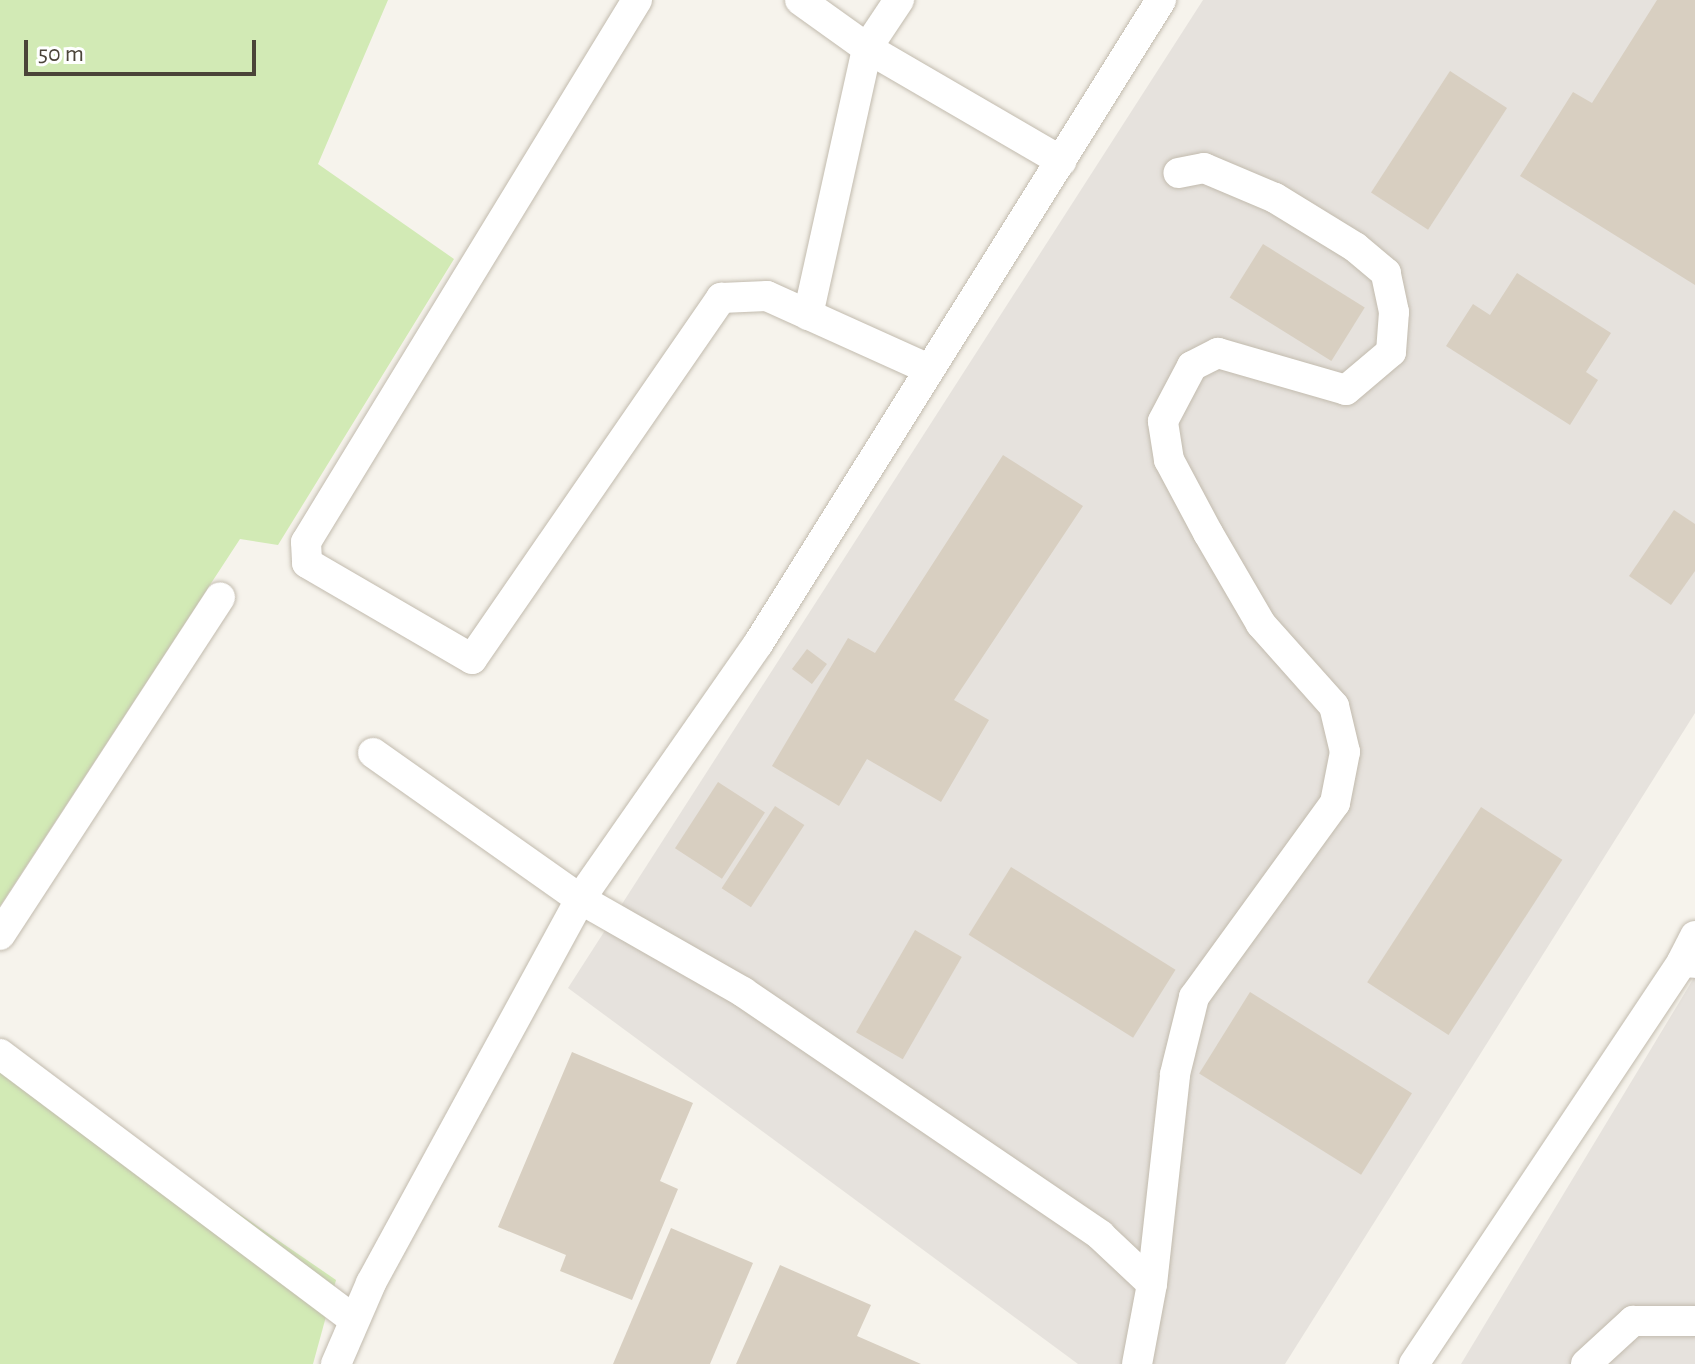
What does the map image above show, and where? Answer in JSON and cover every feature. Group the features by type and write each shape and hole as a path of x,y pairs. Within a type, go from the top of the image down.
{"street":[{"path":"637,0 306,542 307,563 472,659 721,298 767,296 929,369"},
{"path":"800,0 867,48 1061,161"},
{"path":"808,315 867,48 899,0"},
{"path":"336,1364 353,1319 580,899 758,644 1161,0"},
{"path":"1137,1364 1152,1284 1175,1074 1194,997 1335,803 1345,752 1334,706 1261,624 1208,533 1169,460 1163,421 1192,366 1218,353 1346,390 1391,352 1394,312 1386,273 1355,247 1275,198 1218,174 1178,173"},
{"path":"0,935 220,597"},
{"path":"373,753 580,899 743,992 1100,1235 1152,1284"},
{"path":"1414,1364 1691,954"},
{"path":"0,1054 353,1319"},
{"path":"1586,1364 1633,1321 1695,1321"}],"shaded area":[{"path":"1203,0 1695,0 1695,713 1285,1364 1078,1364 568,988"},
{"path":"1695,976 1695,1364 1461,1364"}],"green space":[{"path":"0,0 388,0 318,164 454,259 278,545 240,539 0,906"},
{"path":"0,1049 336,1280 313,1364 0,1364"}],"building":[{"path":"1657,0 1695,0 1695,285 1520,176 1573,92 1592,103"},
{"path":"1450,71 1507,108 1428,230 1371,193"},
{"path":"1263,244 1365,308 1331,361 1230,297"},
{"path":"1517,273 1611,333 1586,372 1598,380 1570,425 1446,346 1473,304 1490,315"},
{"path":"1003,455 1083,506 954,700 989,720 941,802 867,759 839,806 772,766 848,638 875,653"},
{"path":"1674,510 1695,524 1695,571 1671,605 1629,576"},
{"path":"807,649 827,664 812,684 792,669"},
{"path":"718,782 765,812 722,879 675,848"},
{"path":"775,806 804,825 751,907 722,888"},
{"path":"1481,807 1562,860 1449,1035 1367,982"},
{"path":"1011,867 1176,970 1133,1038 969,935"},
{"path":"915,930 962,957 903,1059 856,1032"},
{"path":"1250,992 1412,1093 1361,1175 1199,1073"},
{"path":"572,1052 693,1103 660,1181 678,1189 632,1300 560,1271 566,1255 498,1227"},
{"path":"671,1228 753,1263 710,1364 613,1364"},
{"path":"780,1265 871,1305 857,1336 921,1364 736,1364"}]}
